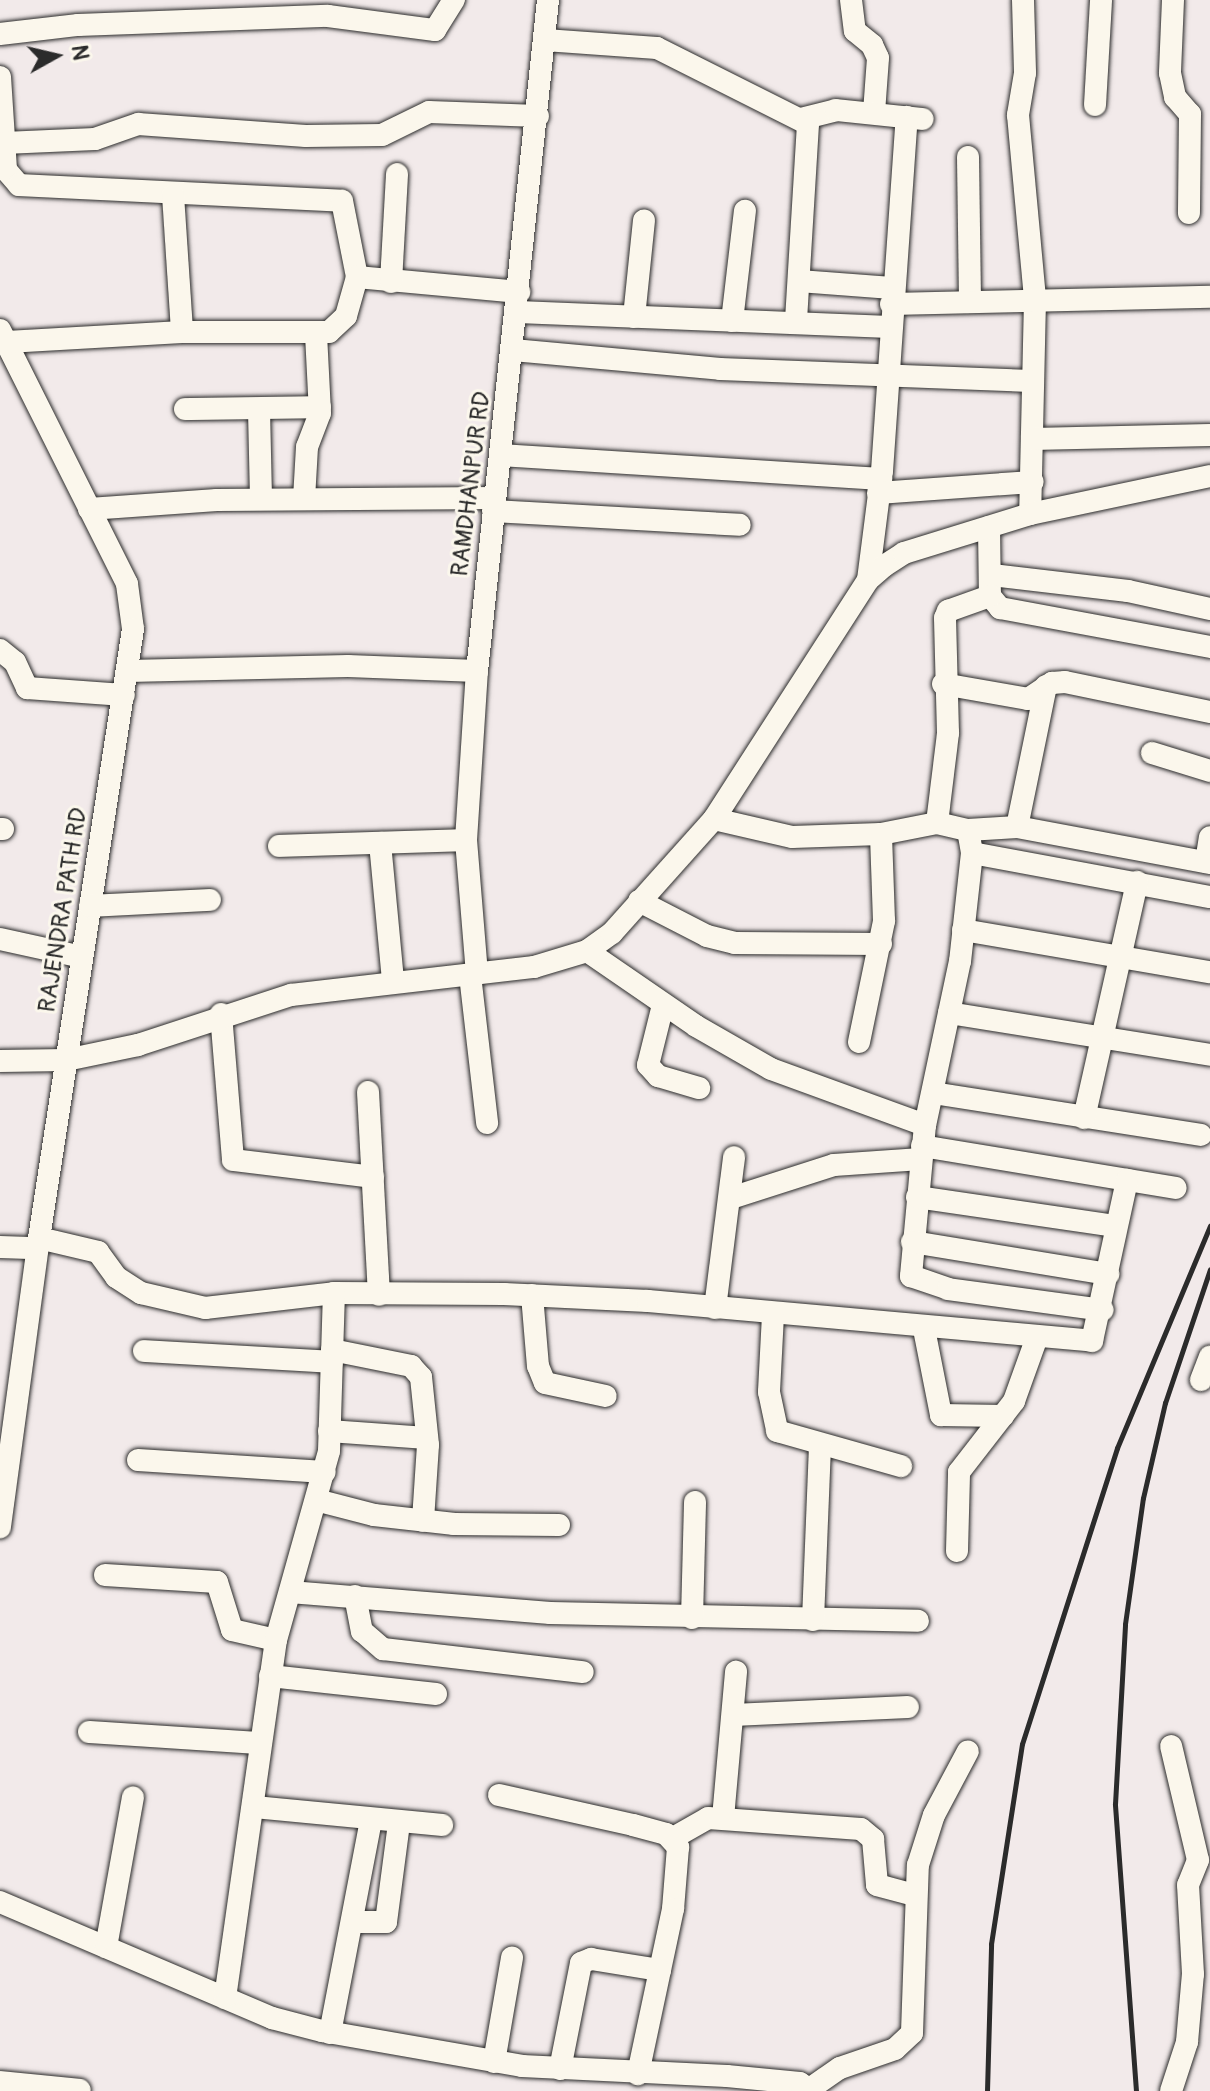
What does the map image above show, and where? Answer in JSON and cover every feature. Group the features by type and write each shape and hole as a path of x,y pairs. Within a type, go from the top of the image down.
{"street":[{"path":"0,34 201,10 328,16 435,30 454,0"},
{"name":"RAMDHANPUR RD","path":"487,1123 466,840 477,671 548,0"},
{"path":"851,0 855,31 872,45 878,58 874,113"},
{"path":"1023,0 1025,73 1018,115 1035,300 1030,514"},
{"path":"1095,105 1101,0"},
{"path":"1173,0 1170,73 1175,97 1190,114 1189,213"},
{"path":"545,40 657,48 736,86 752,100 801,119 810,130 796,323"},
{"path":"0,77 6,170 19,185 342,201 357,277 346,316 337,328 316,333 3,336"},
{"path":"801,119 836,110 915,118 892,296 880,486 868,580"},
{"path":"4,143 95,139 138,124 306,136 382,135 429,112 538,116"},
{"path":"968,157 970,302"},
{"path":"391,282 397,174"},
{"path":"173,195 182,332"},
{"path":"732,321 745,211"},
{"path":"634,317 644,221"},
{"path":"357,277 634,317 890,327"},
{"path":"799,281 892,296 970,302 1210,297"},
{"path":"304,499 307,447 320,407 316,333"},
{"name":"RAJENDRA PATH RD","path":"0,1527 8,1396 38,1243 128,671 132,605 89,509 3,336"},
{"path":"513,350 720,369 1031,381"},
{"path":"185,409 320,407"},
{"path":"259,410 261,499"},
{"path":"1032,439 1210,435"},
{"path":"500,455 880,486 1033,482"},
{"path":"0,1061 66,1060 138,1045 221,1014 291,995 534,967 587,951 639,901 714,819 868,580 904,553 1030,514 1210,476"},
{"path":"89,509 304,499 494,504 740,525"},
{"path":"989,527 991,586 1000,608 1210,647"},
{"path":"937,823 948,733 943,684 948,611 991,586 1099,586 1210,609"},
{"path":"0,650 15,662 27,688 124,695"},
{"path":"128,671 348,666 477,671"},
{"path":"943,684 1028,699 1046,686 1065,682 1210,712"},
{"path":"1017,827 1046,686"},
{"path":"1152,753 1210,771"},
{"path":"714,819 792,837 881,834 937,823 968,830 1017,827 1208,863 1210,837"},
{"path":"968,830 972,853 963,930 923,1143 911,1276 917,1282 1103,1310"},
{"path":"859,1042 881,944 886,878 881,834"},
{"path":"279,846 466,840"},
{"path":"380,843 393,981"},
{"path":"972,853 1210,897"},
{"path":"1084,1118 1118,954 1137,882"},
{"path":"90,906 210,900"},
{"path":"639,901 707,936 735,943 881,944"},
{"path":"963,930 1210,972"},
{"path":"0,939 82,957"},
{"path":"587,951 663,1005 771,1069 923,1143 1176,1188"},
{"path":"663,1005 648,1065 658,1076 699,1088"},
{"path":"949,1013 1101,1035 1210,1055"},
{"path":"221,1014 233,1160 373,1177"},
{"path":"368,1092 379,1295"},
{"path":"933,1093 1201,1135"},
{"path":"731,1198 834,1165 923,1143"},
{"path":"715,1308 734,1157"},
{"path":"0,1247 38,1243 98,1252 125,1286 159,1300 221,1308 334,1293 532,1295 1092,1341 1103,1310 1116,1226 1127,1180"},
{"path":"917,1197 1116,1226"},
{"path":"912,1242 1108,1274"},
{"path":"225,1998 255,1807 259,1743 276,1640 325,1472 334,1293"},
{"path":"532,1295 538,1366 545,1383 606,1396"},
{"path":"773,1315 772,1423 784,1436 901,1466"},
{"path":"924,1329 941,1415 1003,1416"},
{"path":"957,1551 959,1472 1003,1416 1024,1382 1037,1337"},
{"path":"144,1351 332,1356 417,1370 427,1438 423,1521"},
{"path":"1201,1380 1210,1357"},
{"path":"329,1431 427,1438"},
{"path":"813,1620 820,1445"},
{"path":"138,1460 325,1472"},
{"path":"316,1500 423,1521 559,1525"},
{"path":"692,1618 695,1502"},
{"path":"105,1575 217,1582 232,1630 276,1640"},
{"path":"290,1592 550,1613 918,1621"},
{"path":"355,1596 362,1631 383,1649 583,1672"},
{"path":"723,1818 736,1672"},
{"path":"270,1676 436,1694"},
{"path":"733,1715 908,1707"},
{"path":"89,1732 259,1743"},
{"path":"1171,1746 1198,1860 1188,1885 1193,1974 1187,2042 1171,2091"},
{"path":"0,1902 225,1998 330,2033 494,2062 627,2079 727,2076 811,2090 840,2068 908,2040 914,1895 922,1843 968,1751"},
{"path":"499,1795 673,1838 708,1818 861,1829 873,1839 877,1885 914,1895"},
{"path":"106,1947 133,1797"},
{"path":"255,1807 371,1821 442,1825"},
{"path":"330,2033 371,1821"},
{"path":"352,1922 386,1922 399,1823"},
{"path":"627,2079 660,1970 680,1868 673,1838"},
{"path":"494,2062 512,1958"},
{"path":"560,2069 581,1963 591,1959 660,1970"},
{"path":"0,2082 80,2090"}],"railway":[{"path":"987,2091 991,1944 1022,1744 1117,1448 1210,1226"},
{"path":"1136,2091 1115,1804 1125,1624 1143,1498 1165,1403 1210,1269"}]}
